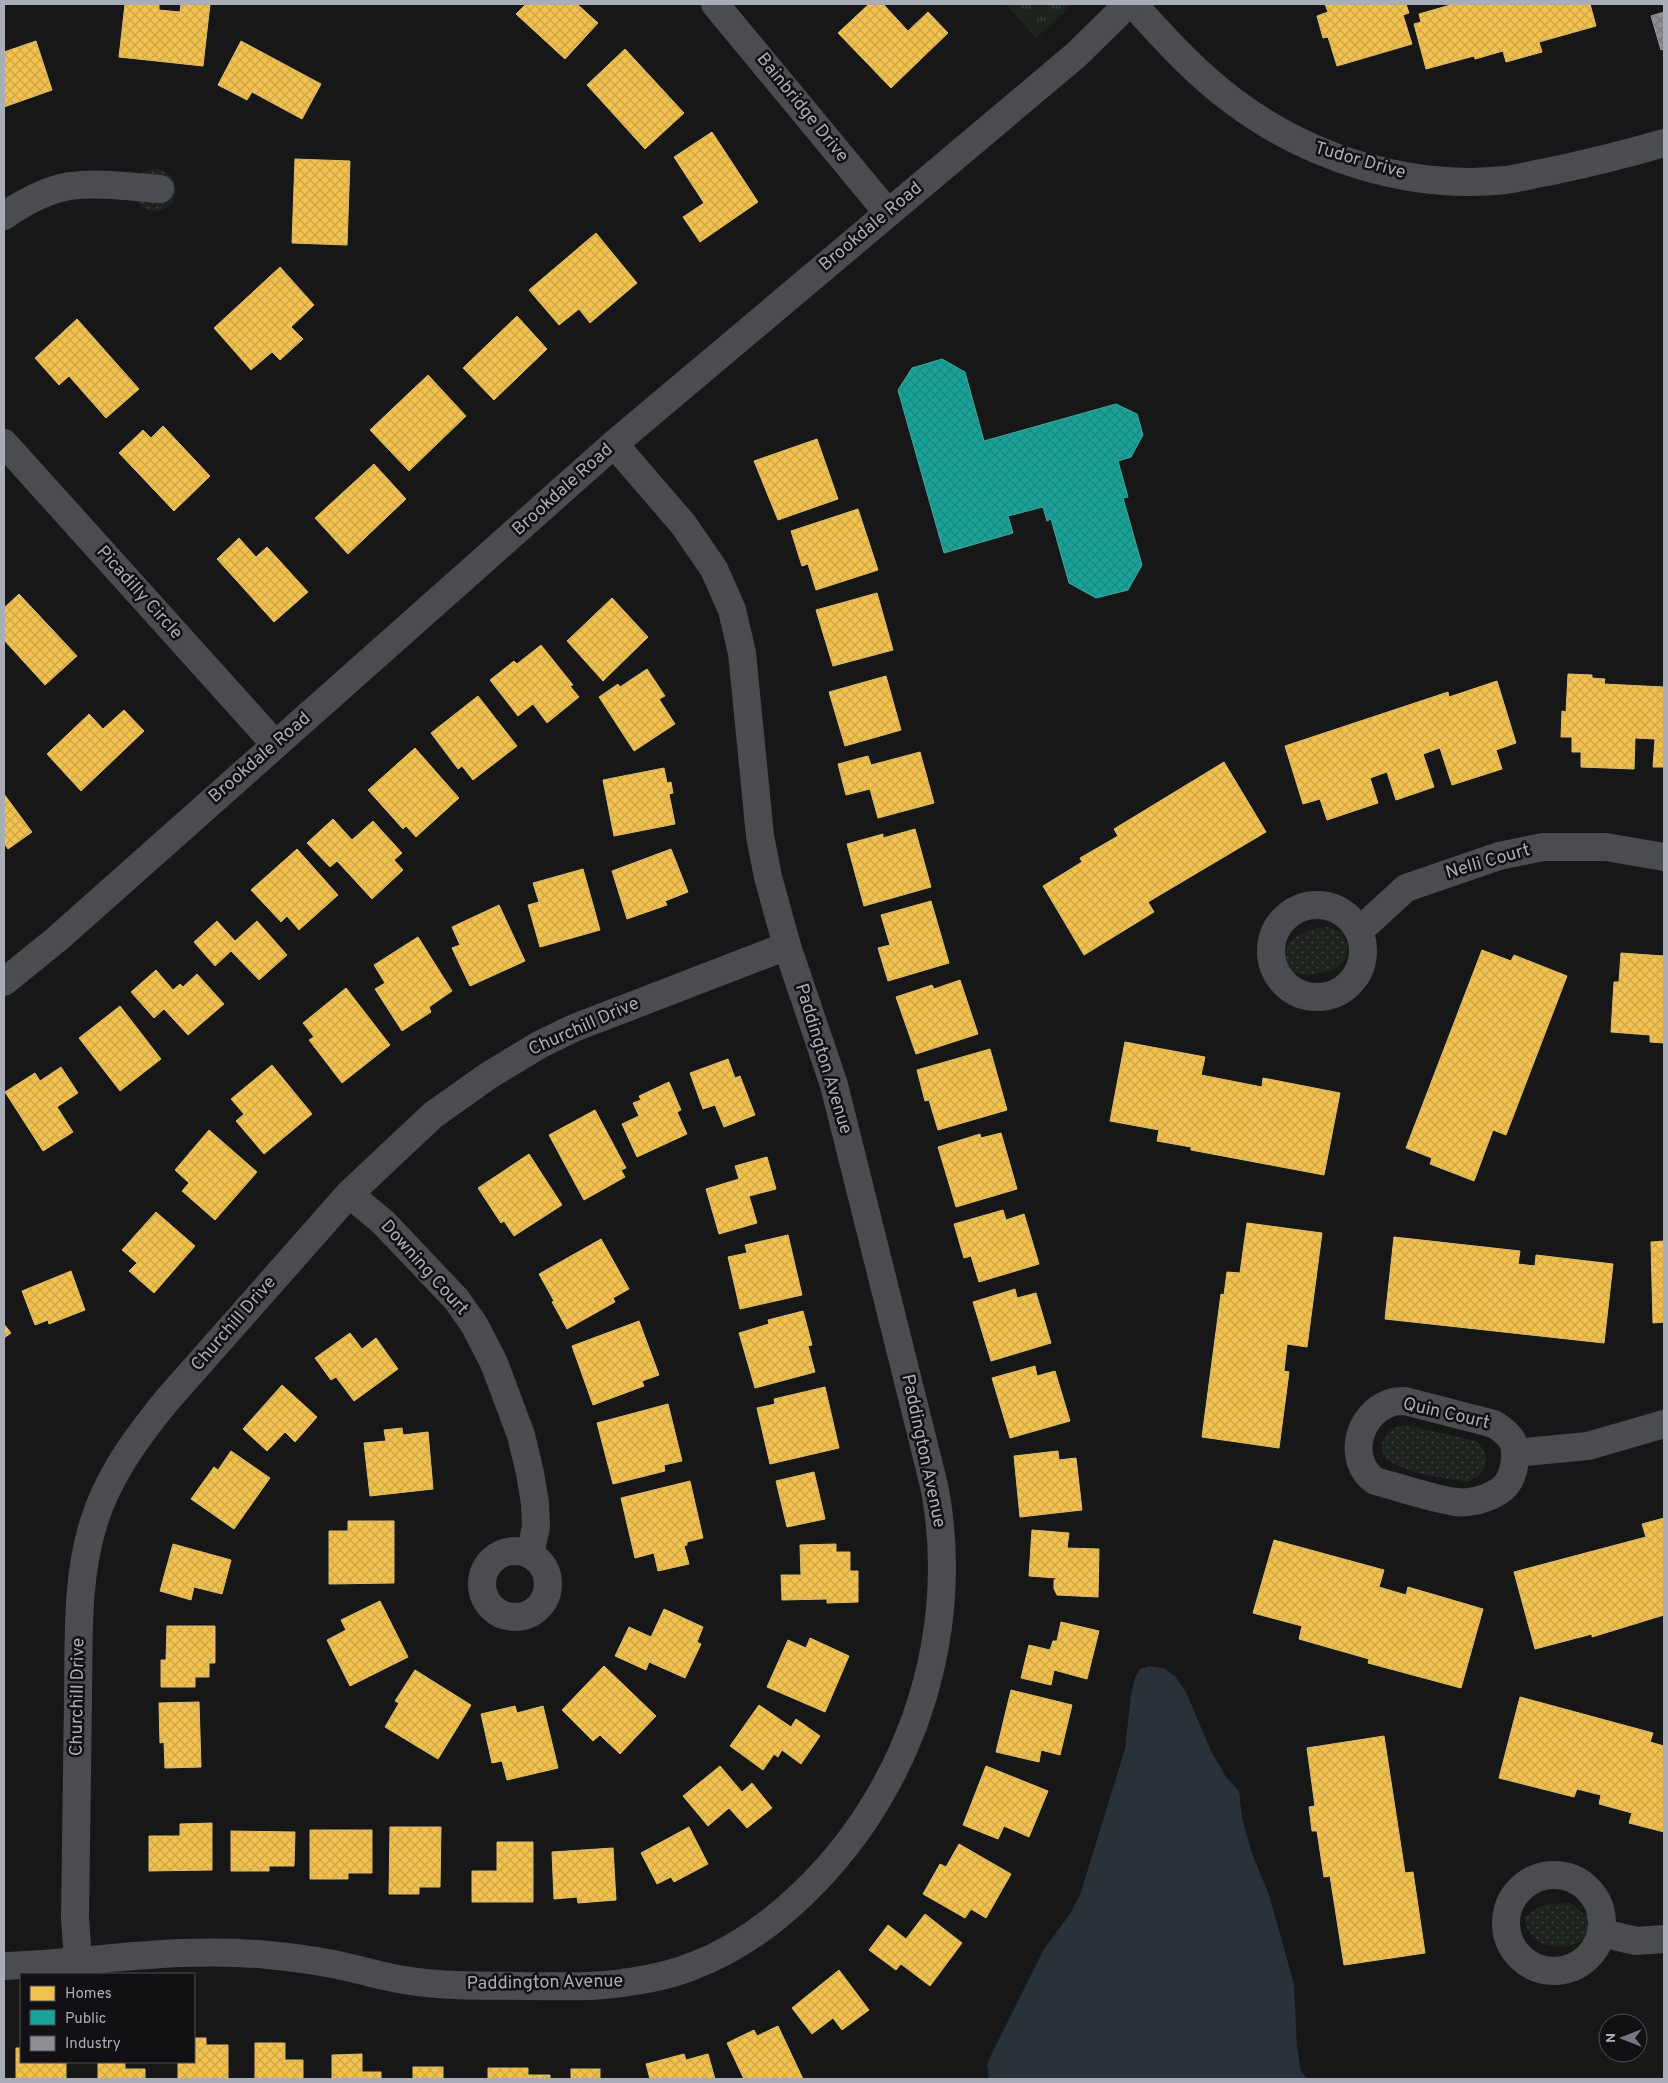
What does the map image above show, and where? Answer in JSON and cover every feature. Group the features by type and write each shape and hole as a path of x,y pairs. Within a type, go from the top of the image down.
{"street":[{"name":"Bainbridge Drive","path":"715,4 888,213"},
{"name":"Brookdale Road","path":"4,982 57,939 614,444 1076,55 1128,4"},
{"name":"Tudor Drive","path":"1133,4 1173,47 1231,100 1264,123 1297,141 1339,158 1390,173 1450,181 1506,180 1576,166 1664,143"},
{"path":"4,216 43,193 70,186 93,185 160,189"},
{"name":"Picadilly Circle","path":"4,443 275,744"},
{"name":"Paddington Avenue","path":"4,1966 200,1951 267,1955 332,1964 410,1981 455,1985 583,1986 621,1984 655,1977 692,1967 721,1953 767,1924 793,1902 839,1856 866,1821 898,1764 910,1736 924,1695 938,1637 941,1580 940,1536 936,1496 834,1085 787,946 768,877 760,836 746,681 732,610 714,569 684,524 614,444"},
{"name":"Nelli Court","path":"1359,931 1406,888 1499,856 1543,847 1606,847 1664,857"},
{"name":"Churchill Drive","path":"78,1960 76,1918 79,1649 85,1557 93,1525 117,1468 140,1434 168,1399 349,1194 433,1115 488,1076 539,1045 574,1028 787,946"},
{"name":"Downing Court","path":"349,1194 383,1222 457,1300 475,1326 494,1363 521,1435 530,1474 535,1503 536,1527 530,1554"},
{"name":"Quin Court","path":"1405,1401 1494,1424 1506,1432 1513,1441 1515,1453 1512,1472 1506,1485 1493,1494 1472,1502 1457,1502 1375,1480 1367,1475 1362,1466 1359,1443 1360,1433 1372,1414 1391,1402 1405,1401"},
{"path":"1515,1453 1588,1446 1664,1424"},
{"path":"1602,1933 1636,1941 1664,1939"}],"green space":[{"path":"1006,4 1073,4 1036,38"},
{"path":"155,169 170,175 176,190 170,205 155,211 140,205 134,190 140,175"},
{"path":"1327,927 1342,932 1347,944 1346,959 1334,970 1309,975 1292,973 1287,963 1286,954 1288,946 1299,935"},
{"path":"1405,1425 1476,1441 1485,1453 1486,1464 1484,1469 1474,1479 1467,1482 1428,1475 1398,1466 1388,1459 1382,1450 1384,1439 1388,1433 1398,1426"},
{"path":"1570,1903 1589,1918 1594,1927 1588,1937 1579,1943 1560,1947 1550,1946 1533,1937 1525,1919 1530,1913 1545,1905"}],"shaded area":[{"path":"1149,1666 1163,1668 1175,1676 1186,1692 1211,1751 1226,1777 1239,1791 1242,1817 1251,1851 1269,1895 1294,1984 1297,2048 1301,2071 1307,2079 989,2079 987,2064 994,2049 1044,1949 1070,1914 1080,1895 1125,1749 1131,1695 1135,1678 1140,1669"}],"building: Homes":[{"path":"125,4 159,4 159,10 180,12 181,4 210,4 203,66 119,57"},
{"path":"526,4 577,4 598,23 565,59 516,14"},
{"path":"869,4 883,4 908,31 928,12 948,33 891,88 838,33"},
{"path":"1325,4 1406,4 1409,13 1403,15 1412,44 1337,66 1328,37 1323,38 1317,16 1328,12"},
{"path":"1454,4 1590,4 1596,26 1539,42 1542,52 1506,62 1503,51 1475,59 1474,56 1426,69 1414,24 1421,22 1419,14"},
{"path":"36,41 52,90 4,107 4,52"},
{"path":"241,41 321,84 302,119 252,92 247,100 218,85"},
{"path":"625,49 684,113 645,149 587,85"},
{"path":"712,132 758,202 700,242 683,217 704,203 674,157"},
{"path":"295,159 350,161 347,245 292,243"},
{"path":"596,233 637,283 590,323 579,309 559,325 529,290"},
{"path":"280,267 314,305 291,327 303,339 280,360 272,352 251,370 214,328"},
{"path":"517,316 547,349 494,400 463,368"},
{"path":"77,319 139,389 106,418 69,376 59,385 35,358"},
{"path":"428,375 466,416 409,471 370,430"},
{"path":"163,426 210,476 174,511 119,453 143,430 151,438"},
{"path":"817,439 838,499 778,520 754,461"},
{"path":"374,464 406,499 348,554 315,518"},
{"path":"858,509 878,570 816,590 808,564 802,566 791,531"},
{"path":"239,538 256,557 267,547 308,592 274,622 217,559"},
{"path":"877,593 893,650 833,666 816,610"},
{"path":"19,594 77,656 45,685 4,640 4,608"},
{"path":"612,598 648,637 603,681 567,641"},
{"path":"541,645 573,685 570,686 579,697 547,723 533,704 518,716 490,680 514,661 517,664"},
{"path":"647,669 665,696 659,699 675,724 634,751 599,697 618,684 620,687"},
{"path":"1568,674 1592,675 1592,678 1605,679 1604,684 1664,687 1664,767 1653,767 1655,739 1635,738 1634,769 1581,767 1581,752 1572,752 1572,737 1561,737 1562,711 1566,712"},
{"path":"886,676 901,730 845,746 829,692"},
{"path":"1497,681 1516,743 1496,750 1502,769 1452,785 1440,748 1423,754 1434,787 1396,800 1387,772 1370,778 1378,803 1327,820 1320,799 1303,804 1285,746 1448,692 1449,697"},
{"path":"478,696 517,746 473,780 462,766 458,769 431,733"},
{"path":"124,710 144,731 81,791 47,754 89,714 103,729"},
{"path":"415,748 459,798 416,837 406,826 403,829 368,790"},
{"path":"920,752 934,803 878,818 870,789 846,795 838,764 868,756 871,765"},
{"path":"1224,762 1266,832 1148,902 1154,912 1084,955 1043,886 1082,862 1080,858 1118,836 1114,829"},
{"path":"664,768 667,783 671,782 673,793 669,794 675,824 614,836 603,780"},
{"path":"4,794 32,832 8,849 4,843"},
{"path":"333,819 352,840 373,821 402,853 394,860 403,870 372,899 337,861 330,867 307,843"},
{"path":"915,829 931,887 864,906 847,844 883,834 883,838"},
{"path":"297,849 338,895 299,930 287,916 281,922 251,890"},
{"path":"671,849 688,892 665,901 667,905 627,919 612,871"},
{"path":"583,869 600,930 540,947 528,905 539,902 533,883"},
{"path":"931,901 949,963 888,981 878,948 890,945 881,915"},
{"path":"499,905 525,961 470,986 452,948 460,945 452,927"},
{"path":"217,921 235,941 257,921 287,955 259,980 231,951 215,966 194,942"},
{"path":"418,937 452,991 429,1007 431,1012 402,1031 375,989 385,983 374,965"},
{"path":"1482,950 1511,961 1514,955 1567,976 1506,1135 1493,1130 1474,1181 1430,1164 1432,1158 1406,1148"},
{"path":"1621,953 1664,956 1664,1043 1650,1042 1650,1035 1611,1032 1614,982 1619,982"},
{"path":"156,970 173,990 180,984 183,987 197,974 224,1004 188,1035 164,1009 154,1018 131,992"},
{"path":"960,980 978,1034 916,1054 896,997 932,985 934,989"},
{"path":"346,988 390,1045 342,1083 309,1040 314,1037 303,1023"},
{"path":"120,1006 161,1059 120,1091 79,1038"},
{"path":"1125,1042 1205,1057 1201,1075 1262,1087 1263,1078 1340,1093 1324,1175 1191,1150 1191,1147 1157,1141 1159,1130 1110,1121"},
{"path":"990,1049 1007,1110 938,1130 929,1100 925,1101 917,1070"},
{"path":"728,1059 735,1078 740,1076 755,1115 724,1127 715,1105 703,1109 690,1073"},
{"path":"272,1065 312,1114 264,1154 236,1121 244,1114 231,1099"},
{"path":"61,1067 78,1093 57,1107 73,1132 43,1151 5,1092 35,1073 40,1081"},
{"path":"669,1082 681,1110 677,1112 687,1134 637,1157 622,1124 639,1116 633,1103 641,1100 639,1096"},
{"path":"595,1110 626,1168 621,1170 625,1177 584,1200 549,1135"},
{"path":"209,1130 257,1172 215,1220 182,1191 189,1183 175,1170"},
{"path":"1001,1133 1017,1189 956,1207 938,1147 980,1134 981,1138"},
{"path":"529,1154 562,1205 514,1236 504,1221 501,1223 478,1188"},
{"path":"767,1157 776,1189 749,1196 757,1223 719,1234 706,1189 739,1179 735,1166"},
{"path":"1003,1210 1006,1220 1024,1214 1039,1264 979,1282 971,1256 964,1258 954,1224"},
{"path":"156,1212 195,1246 154,1293 129,1271 137,1263 122,1250"},
{"path":"1247,1223 1322,1233 1307,1347 1287,1344 1284,1371 1289,1372 1279,1448 1202,1437 1221,1294 1224,1295 1227,1272 1240,1273"},
{"path":"788,1235 802,1295 740,1309 728,1257 747,1253 745,1245"},
{"path":"1394,1237 1520,1251 1518,1264 1535,1266 1536,1255 1613,1264 1604,1343 1385,1319"},
{"path":"601,1239 629,1289 613,1298 615,1302 567,1329 539,1274"},
{"path":"1664,1241 1664,1322 1653,1323 1651,1242"},
{"path":"71,1271 85,1310 49,1324 48,1320 35,1325 22,1291"},
{"path":"1015,1289 1017,1298 1036,1293 1051,1343 991,1361 973,1302"},
{"path":"803,1311 812,1345 808,1346 815,1372 755,1388 739,1333 769,1324 768,1320"},
{"path":"639,1321 659,1375 642,1381 644,1386 593,1405 572,1346"},
{"path":"4,1324 11,1333 4,1338"},
{"path":"350,1333 362,1349 376,1338 398,1369 354,1401 336,1377 331,1380 315,1358"},
{"path":"1035,1366 1037,1376 1055,1371 1070,1421 1010,1438 992,1378"},
{"path":"282,1385 317,1417 295,1442 285,1432 267,1451 243,1429"},
{"path":"825,1387 839,1448 770,1464 757,1408 775,1404 774,1399"},
{"path":"668,1404 682,1461 664,1465 665,1471 613,1484 597,1423"},
{"path":"402,1428 403,1435 428,1432 433,1489 370,1496 364,1443 386,1441 384,1430"},
{"path":"231,1451 270,1478 234,1529 191,1499 214,1467 218,1470"},
{"path":"1058,1451 1059,1460 1076,1458 1082,1510 1020,1517 1014,1456"},
{"path":"814,1472 825,1519 787,1527 776,1481"},
{"path":"690,1481 703,1538 687,1542 687,1545 684,1546 689,1564 658,1571 654,1553 635,1558 621,1498"},
{"path":"1664,1518 1664,1615 1592,1637 1592,1634 1535,1649 1514,1572 1646,1537 1642,1524"},
{"path":"348,1521 394,1521 394,1583 329,1584 329,1531 348,1531"},
{"path":"1032,1530 1069,1533 1067,1548 1099,1549 1098,1597 1057,1595 1054,1589 1054,1580 1057,1578 1029,1576"},
{"path":"1274,1540 1384,1570 1379,1587 1406,1595 1408,1587 1483,1609 1461,1688 1368,1663 1369,1659 1299,1639 1302,1626 1253,1613"},
{"path":"173,1544 231,1560 222,1594 194,1587 191,1600 160,1591"},
{"path":"836,1544 836,1552 850,1552 850,1571 858,1571 858,1602 827,1603 827,1599 782,1600 781,1575 801,1575 800,1545"},
{"path":"380,1601 408,1657 350,1686 327,1640 346,1630 341,1620"},
{"path":"664,1609 703,1627 697,1642 701,1644 685,1678 649,1662 646,1670 615,1656 629,1627 651,1637"},
{"path":"1061,1622 1099,1631 1087,1679 1054,1670 1051,1685 1021,1678 1029,1645 1050,1650 1053,1641 1057,1641"},
{"path":"167,1626 215,1626 215,1663 209,1663 209,1677 195,1677 195,1687 161,1687 161,1660 166,1660"},
{"path":"810,1638 849,1656 825,1712 767,1687 788,1640 806,1648"},
{"path":"604,1666 656,1716 620,1754 600,1735 593,1741 562,1710"},
{"path":"415,1670 471,1705 438,1759 385,1727 399,1703 395,1701"},
{"path":"1011,1690 1072,1705 1060,1755 1041,1750 1039,1762 996,1752"},
{"path":"1520,1697 1653,1733 1650,1742 1664,1746 1664,1832 1629,1823 1632,1813 1599,1804 1601,1795 1577,1789 1574,1797 1499,1778"},
{"path":"199,1702 201,1767 165,1768 164,1742 160,1743 159,1703"},
{"path":"759,1705 791,1727 796,1719 820,1736 801,1764 782,1750 778,1757 774,1754 763,1770 730,1746"},
{"path":"515,1706 517,1713 543,1706 558,1768 507,1780 502,1761 492,1763 481,1714"},
{"path":"1384,1736 1405,1873 1413,1872 1425,1953 1344,1965 1330,1876 1324,1877 1317,1831 1312,1831 1309,1807 1315,1806 1307,1748"},
{"path":"720,1766 742,1792 752,1783 772,1808 747,1828 729,1808 708,1826 683,1796"},
{"path":"986,1766 1048,1791 1029,1837 1004,1826 998,1839 963,1825"},
{"path":"212,1823 212,1870 149,1871 149,1836 180,1836 180,1824"},
{"path":"390,1827 441,1827 440,1887 419,1887 419,1894 389,1894"},
{"path":"689,1827 708,1864 674,1882 671,1877 657,1884 641,1853"},
{"path":"310,1830 372,1830 372,1873 348,1873 348,1879 310,1879"},
{"path":"231,1831 295,1832 294,1866 269,1866 269,1871 231,1871"},
{"path":"497,1842 533,1842 533,1902 472,1902 472,1871 497,1871"},
{"path":"959,1844 1011,1874 986,1918 971,1909 965,1918 923,1894 940,1864 946,1867"},
{"path":"613,1848 616,1900 578,1903 577,1897 554,1899 552,1852"},
{"path":"925,1914 962,1943 930,1986 901,1964 896,1970 869,1950 888,1925 906,1939"},
{"path":"839,1970 869,2010 842,2030 833,2018 812,2034 792,2008"},
{"path":"778,2026 803,2079 744,2079 727,2043 754,2030 757,2036"},
{"path":"195,2038 206,2038 206,2045 228,2045 228,2079 178,2079 178,2063 195,2063"},
{"path":"255,2043 285,2043 285,2060 303,2060 303,2079 255,2079"},
{"path":"16,2048 20,2048 20,2063 66,2063 66,2079 16,2079"},
{"path":"362,2054 362,2072 381,2072 381,2079 332,2079 332,2055"},
{"path":"684,2054 686,2060 708,2054 715,2079 650,2079 646,2064"},
{"path":"98,2063 125,2063 125,2069 145,2069 145,2079 98,2079"},
{"path":"413,2067 443,2067 443,2079 413,2079"},
{"path":"488,2068 528,2068 528,2075 550,2075 550,2079 488,2079"},
{"path":"571,2069 600,2069 600,2079 571,2079"}],"building: Public":[{"path":"942,359 965,372 984,441 1116,404 1137,414 1143,435 1131,457 1118,461 1128,497 1123,498 1142,565 1128,590 1096,598 1069,583 1051,519 1047,521 1043,507 1008,516 1013,533 944,553 898,390 912,368"}],"building: Industry":[{"path":"1664,12 1664,49 1661,50 1651,16"}]}
